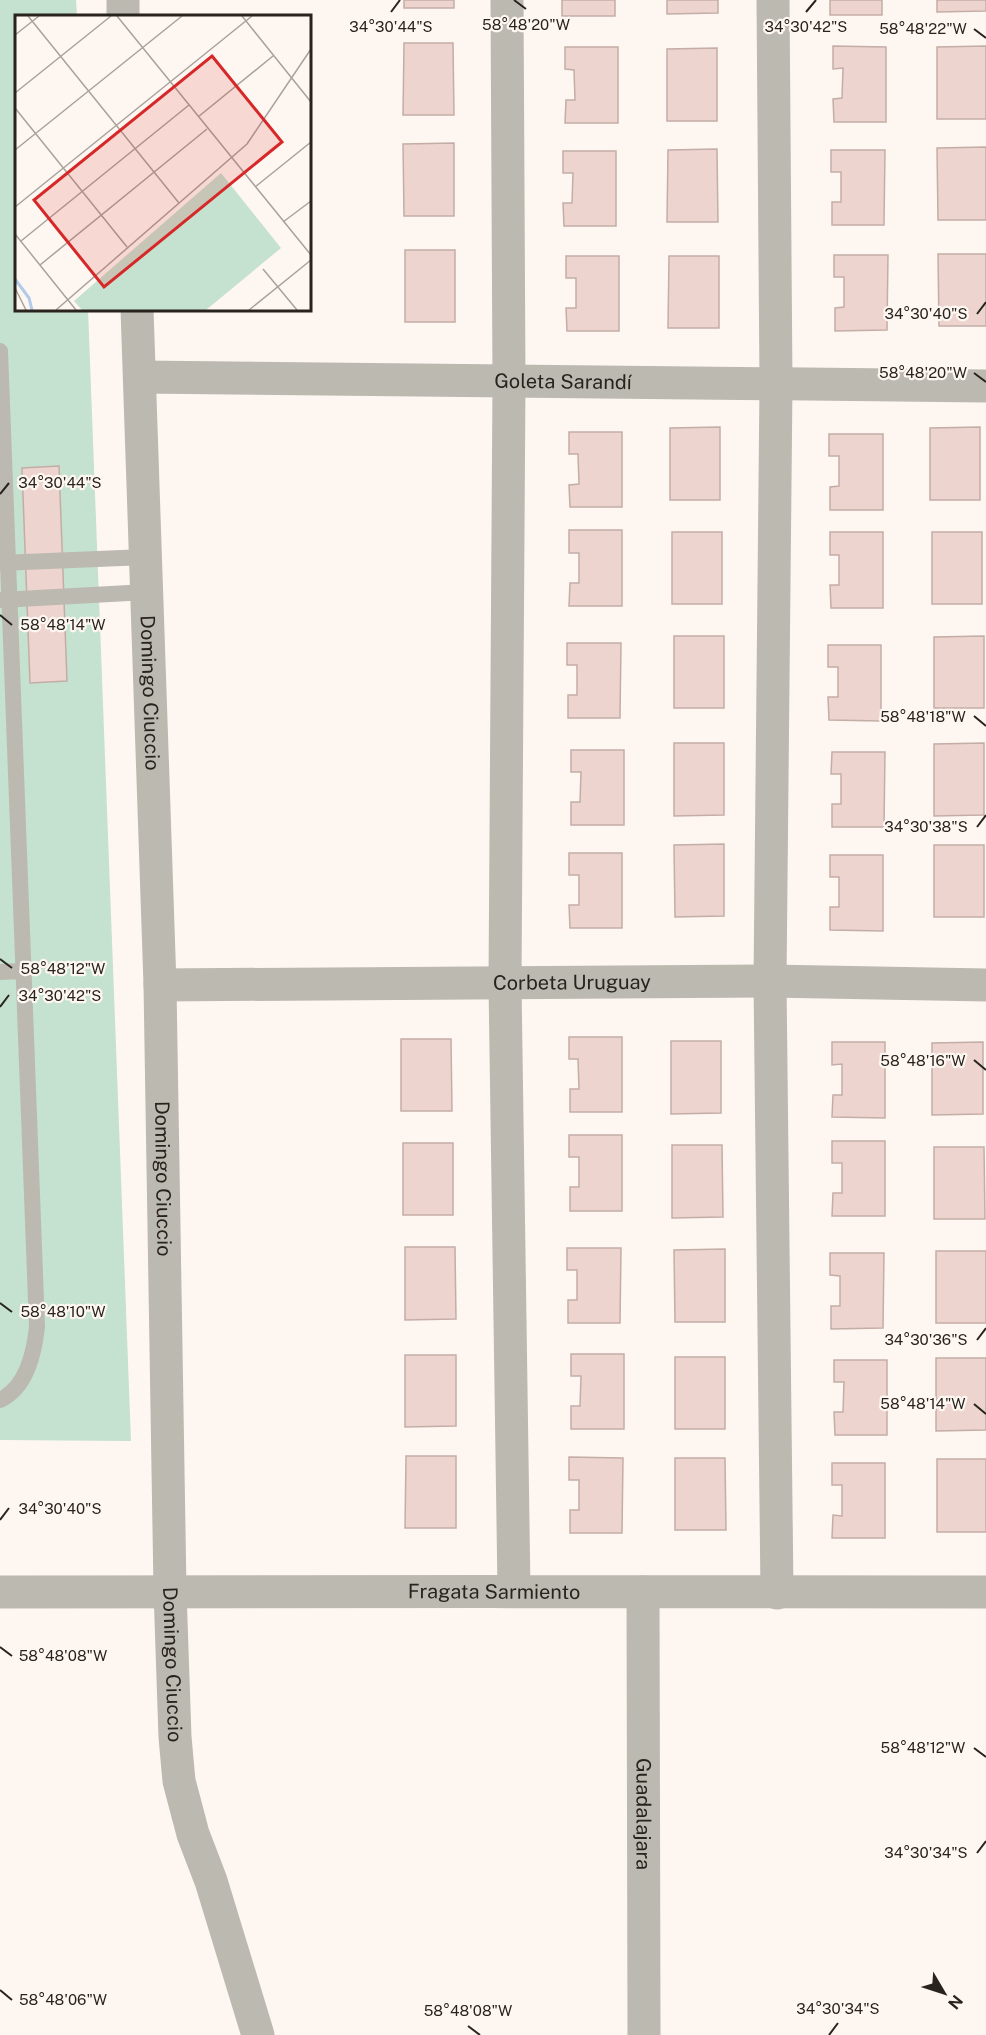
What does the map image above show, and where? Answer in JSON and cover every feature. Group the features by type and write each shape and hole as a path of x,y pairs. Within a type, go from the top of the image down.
{"street":[{"path":"507,0 509,381 505,984 514,1590"},
{"path":"773,0 776,384 770,981 777,1593"},
{"name":"Domingo Ciuccio","path":"137,310 160,985 170,1590 179,1781 193,1833 258,2035"},
{"name":"Goleta Sarandí","path":"140,377 986,386"},
{"name":"Corbeta Uruguay","path":"160,985 770,981 986,985"},
{"name":"Fragata Sarmiento","path":"0,1592 514,1590 777,1593 986,1592"},
{"name":"Guadalajara","path":"643,1592 644,2035"}],"lane":[{"path":"0,351 5,600 37,1327 33,1357 20,1380 0,1400"},
{"path":"4,563 146,557"},
{"path":"5,600 147,592"},
{"path":"0,972 23,971"}],"green space":[{"path":"0,0 76,0 77,15 15,15 15,310 88,310 131,1441 0,1440"}],"building":[{"path":"404,0 454,0 454,8 404,8"},
{"path":"562,0 615,0 615,16 562,16"},
{"path":"667,0 718,0 718,13 667,14"},
{"path":"830,0 882,0 882,15 830,15"},
{"path":"937,0 986,0 986,11 937,12"},
{"path":"404,43 453,43 454,115 403,115"},
{"path":"833,46 886,47 886,122 834,122 833,99 842,98 843,68 833,69"},
{"path":"986,46 986,119 937,119 937,47"},
{"path":"565,47 618,47 618,123 565,123 566,100 575,100 574,70 565,69"},
{"path":"717,48 717,121 667,121 667,49"},
{"path":"454,143 454,216 404,216 403,144"},
{"path":"986,147 986,220 938,220 937,148"},
{"path":"717,149 718,222 667,222 668,150"},
{"path":"831,150 885,150 884,225 832,225 832,202 841,202 841,172 831,172"},
{"path":"563,151 616,151 616,226 564,226 563,203 572,203 573,173 563,173"},
{"path":"405,250 455,250 455,322 405,322"},
{"path":"938,254 986,254 986,326 939,326"},
{"path":"834,255 888,255 887,330 835,331 835,308 844,307 844,277 834,277"},
{"path":"566,256 619,256 619,331 567,331 566,308 576,308 576,278 566,278"},
{"path":"669,256 719,256 719,328 668,328"},
{"path":"720,427 720,500 670,500 670,428"},
{"path":"980,427 980,500 930,500 930,428"},
{"path":"569,432 622,432 622,507 570,507 569,485 579,484 578,454 569,454"},
{"path":"829,434 883,434 883,510 830,510 830,487 839,486 839,456 829,456"},
{"path":"59,466 67,681 30,683 22,468"},
{"path":"569,530 622,530 622,606 569,606 570,583 579,583 579,553 569,553"},
{"path":"672,532 722,532 722,604 672,604"},
{"path":"830,532 883,532 883,608 831,608 830,585 839,585 839,555 830,555"},
{"path":"932,532 982,532 982,604 932,604"},
{"path":"674,636 724,636 724,708 674,708"},
{"path":"984,636 984,708 934,708 934,637"},
{"path":"567,643 621,643 620,718 568,718 568,695 577,695 577,665 567,665"},
{"path":"828,645 881,645 881,721 829,720 828,697 838,697 838,667 828,667"},
{"path":"674,743 724,743 724,815 674,816"},
{"path":"984,743 984,815 934,816 934,744"},
{"path":"571,750 624,750 624,825 571,825 571,802 580,802 581,772 571,772"},
{"path":"832,752 885,752 884,827 832,827 832,804 841,804 841,774 831,774"},
{"path":"724,844 724,916 675,917 674,845"},
{"path":"934,845 984,845 984,917 934,917"},
{"path":"569,853 622,853 622,928 570,928 569,905 579,905 579,875 569,875"},
{"path":"830,855 883,855 883,931 830,930 830,907 839,907 839,877 830,877"},
{"path":"569,1037 622,1037 622,1112 570,1112 570,1089 579,1089 578,1059 569,1059"},
{"path":"401,1039 451,1039 452,1111 401,1111"},
{"path":"671,1041 721,1041 721,1113 671,1114"},
{"path":"832,1042 885,1042 885,1118 832,1117 833,1095 842,1095 842,1064 832,1065"},
{"path":"983,1042 983,1114 932,1115 932,1043"},
{"path":"569,1135 622,1135 622,1211 570,1211 570,1187 579,1187 579,1157 569,1157"},
{"path":"832,1141 885,1141 885,1216 832,1216 833,1193 842,1193 842,1163 832,1163"},
{"path":"403,1143 453,1143 453,1215 403,1215"},
{"path":"672,1145 722,1145 723,1217 672,1218"},
{"path":"934,1147 984,1147 985,1219 934,1219"},
{"path":"405,1247 455,1247 456,1319 405,1320"},
{"path":"567,1248 621,1248 620,1323 568,1323 568,1300 577,1300 577,1270 567,1270"},
{"path":"725,1249 725,1322 675,1322 674,1250"},
{"path":"936,1251 986,1251 986,1323 936,1323"},
{"path":"830,1253 884,1253 883,1328 831,1329 831,1306 840,1306 840,1276 830,1275"},
{"path":"571,1354 624,1354 624,1429 571,1429 571,1406 580,1406 581,1376 571,1376"},
{"path":"405,1355 456,1355 456,1426 405,1427"},
{"path":"675,1357 725,1357 725,1429 675,1429"},
{"path":"936,1358 986,1358 986,1430 936,1431"},
{"path":"834,1360 887,1360 887,1435 835,1435 834,1412 843,1412 844,1382 834,1382"},
{"path":"406,1456 456,1456 456,1528 405,1528"},
{"path":"569,1457 623,1458 622,1533 570,1533 570,1510 579,1510 579,1480 569,1480"},
{"path":"675,1458 725,1458 726,1530 675,1530"},
{"path":"937,1459 986,1459 986,1532 937,1532"},
{"path":"832,1463 885,1463 885,1538 832,1538 833,1515 842,1516 842,1485 832,1485"}]}
